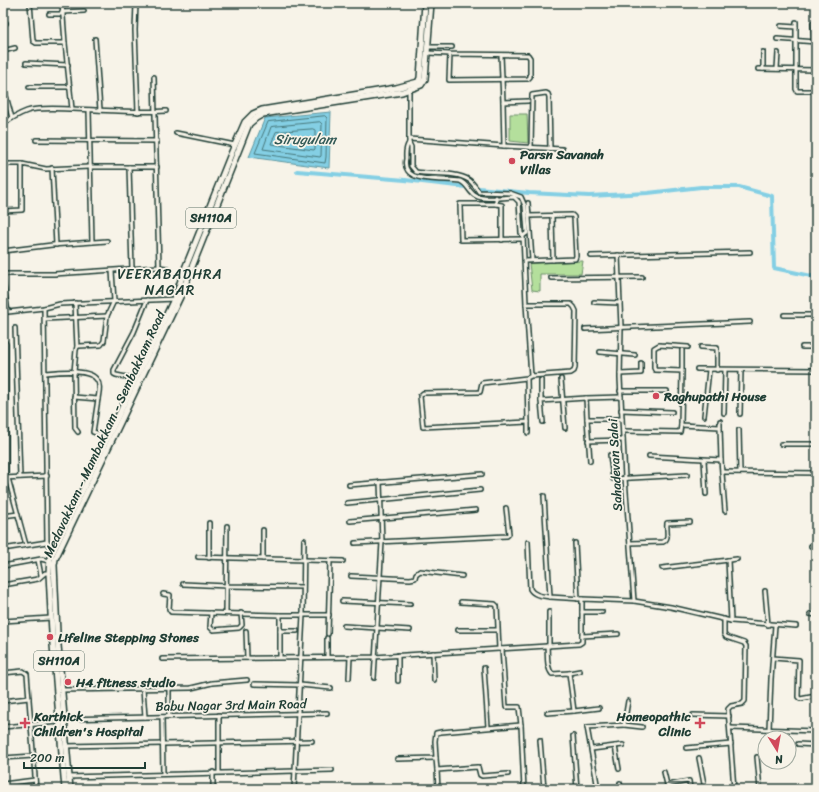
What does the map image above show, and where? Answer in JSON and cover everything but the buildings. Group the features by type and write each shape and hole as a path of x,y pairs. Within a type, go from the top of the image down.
{"main road":[{"name":"Medavakkam - Mambakkam - Sembakkam Road","path":"177,299 245,122 253,114 262,110 396,88 418,82 420,78 425,3"},
{"name":"Medavakkam - Mambakkam - Sembakkam Road","path":"65,789 66,746 61,720 61,690 52,618 49,561 177,299 249,124 263,114 409,90 421,85 425,79 431,3"},
{"name":"Medavakkam - Mambakkam - Sembakkam Road","path":"70,789 66,777 54,633 55,551 108,436 136,379 144,369"}],"street":[{"path":"30,3 33,41 36,43 65,43"},
{"path":"62,3 72,109"},
{"path":"136,3 135,30 138,112"},
{"path":"48,14 84,11"},
{"path":"796,22 796,89 798,91 816,91"},
{"path":"777,39 815,42 813,23"},
{"path":"781,26 796,27"},
{"path":"95,39 100,110"},
{"path":"428,47 452,47"},
{"path":"3,51 15,48"},
{"path":"763,69 764,52"},
{"path":"428,53 528,55 530,58 530,77 449,80 450,54"},
{"path":"777,69 778,53"},
{"path":"758,69 815,70 815,54"},
{"path":"501,55 504,146"},
{"path":"26,63 68,65"},
{"path":"154,77 159,268"},
{"path":"3,85 12,118"},
{"path":"29,86 70,87"},
{"path":"409,90 409,141 411,147 411,166 414,170 461,177 469,180 479,192 519,195 523,199 526,221 526,233 523,238"},
{"path":"531,148 531,95 546,93 549,97 550,148"},
{"path":"503,102 528,101"},
{"path":"3,124 27,111 33,110 72,109 166,112"},
{"path":"89,110 89,166 92,242"},
{"path":"176,133 235,145"},
{"path":"36,140 156,141"},
{"path":"409,141 562,149"},
{"path":"409,141 406,147 406,167 412,175 421,178 460,181 465,184 472,194 478,197 512,195 519,202 525,261 526,304 531,376"},
{"path":"3,164 22,164 46,168 89,166 157,167"},
{"path":"3,211 22,210 22,164"},
{"path":"406,167 411,166"},
{"path":"130,167 132,269"},
{"path":"52,168 56,244"},
{"path":"421,178 422,172"},
{"path":"460,181 461,177"},
{"path":"478,197 479,192"},
{"path":"496,197 496,204"},
{"path":"519,202 523,199"},
{"path":"528,203 532,260"},
{"path":"502,240 502,205 460,204 461,240 502,240 523,238"},
{"path":"525,261 575,259 576,256 574,217 572,215 529,216"},
{"path":"552,216 553,260"},
{"path":"521,222 526,221"},
{"path":"3,251 56,244 107,241"},
{"path":"591,256 750,252"},
{"name":"Sahadevan Salai","path":"618,255 621,327 619,354 620,391 634,601"},
{"path":"3,274 54,274 166,268"},
{"path":"77,347 102,345 107,316 114,301 112,271"},
{"path":"551,278 642,277"},
{"path":"3,280 8,312"},
{"path":"3,312 44,308 60,304 177,299"},
{"path":"136,379 116,375 114,374 114,370 134,332 147,300"},
{"path":"594,302 620,303"},
{"path":"75,303 77,347 74,372 74,397 75,428 78,432"},
{"path":"526,304 571,304 574,306 576,311 574,371 571,373 531,376 527,378 482,383 480,392 423,393 420,396 423,427 426,428 528,422"},
{"path":"44,308 48,542 50,548 55,551"},
{"path":"784,315 816,314"},
{"path":"44,319 107,316"},
{"path":"585,329 750,322"},
{"path":"15,328 20,477"},
{"path":"3,341 6,344 5,478 18,514 26,545"},
{"path":"682,371 655,369 654,348 659,345 688,347"},
{"path":"701,347 717,348 716,370"},
{"path":"802,348 816,347"},
{"path":"623,431 680,432 682,350"},
{"path":"600,352 635,355"},
{"path":"620,374 641,373 641,363"},
{"path":"697,369 816,370"},
{"path":"704,416 709,370"},
{"path":"724,370 724,413"},
{"path":"740,414 741,370"},
{"path":"45,373 74,372 92,375 97,380 99,385 93,432 108,436"},
{"path":"527,378 528,433"},
{"path":"562,379 562,399 565,428"},
{"path":"541,380 543,422"},
{"path":"620,391 667,390"},
{"path":"74,397 98,398"},
{"path":"541,401 621,397"},
{"path":"586,398 590,461"},
{"path":"621,410 672,412"},
{"path":"587,419 622,419"},
{"path":"720,421 725,511"},
{"path":"681,425 720,427"},
{"path":"739,430 740,472"},
{"path":"588,441 623,440"},
{"path":"780,444 816,444"},
{"path":"610,455 613,484"},
{"path":"649,456 721,460"},
{"path":"704,460 706,494"},
{"path":"722,472 816,473"},
{"path":"349,485 482,474"},
{"path":"613,479 687,474"},
{"path":"5,478 47,476"},
{"path":"374,678 377,602 382,542 380,482"},
{"path":"347,503 480,490"},
{"path":"544,496 550,597"},
{"path":"355,542 507,536 509,534 506,508"},
{"path":"350,521 476,510"},
{"path":"3,516 18,514"},
{"path":"630,544 663,542 667,538 667,523 690,522"},
{"path":"209,523 209,558"},
{"path":"226,613 227,526"},
{"path":"263,530 263,559"},
{"path":"294,789 303,615 304,540"},
{"path":"3,549 48,542"},
{"path":"528,542 530,589 531,592 536,595 580,599 634,601 671,607 724,619 796,626"},
{"path":"162,658 374,657 579,644 582,642 582,612 575,543"},
{"path":"811,546 816,546"},
{"path":"198,558 343,561"},
{"path":"662,568 737,559"},
{"path":"38,560 41,575"},
{"path":"3,566 38,560 49,561"},
{"path":"728,560 731,620"},
{"path":"327,657 330,561"},
{"path":"351,576 413,579 420,571 462,576"},
{"path":"3,586 38,579 41,575 49,573"},
{"path":"183,584 303,587"},
{"path":"765,591 768,624"},
{"path":"163,594 170,595 170,611 280,615 329,615"},
{"path":"342,601 410,604"},
{"path":"461,602 494,604 498,608 497,630 501,649 506,707 519,707 524,789"},
{"path":"549,612 548,646 550,671 552,674 580,671"},
{"path":"582,612 602,612"},
{"path":"210,613 210,626 213,630 239,628 242,625 241,614"},
{"path":"810,614 816,615"},
{"path":"280,615 280,657"},
{"path":"3,621 52,618"},
{"path":"724,619 724,634 726,637 744,643 746,646 745,701 742,704 729,707 734,789"},
{"path":"769,729 775,625"},
{"path":"344,626 410,630"},
{"path":"458,630 497,630"},
{"path":"246,631 247,658"},
{"path":"280,631 297,631"},
{"path":"582,636 618,634"},
{"path":"433,653 434,680"},
{"path":"398,655 398,681"},
{"path":"349,678 350,657"},
{"path":"773,658 799,660 798,697 800,699 816,696"},
{"path":"484,668 488,727"},
{"path":"3,673 23,671 27,674 36,789"},
{"path":"569,673 574,711"},
{"path":"61,690 191,688 212,682 247,680"},
{"path":"254,684 300,685 331,688"},
{"path":"169,688 169,716"},
{"path":"143,689 145,717"},
{"path":"3,701 29,698"},
{"path":"624,725 628,701"},
{"path":"547,713 599,708"},
{"name":"Babu Nagar 3rd Main Road","path":"3,727 61,720 162,716 327,713"},
{"path":"219,715 219,772"},
{"path":"693,715 729,716"},
{"path":"162,716 163,774"},
{"path":"438,789 435,741 436,734 441,732 488,727 521,725"},
{"path":"598,789 587,727 624,725 642,727"},
{"path":"730,728 816,731"},
{"path":"573,736 577,789"},
{"path":"540,740 544,789"},
{"path":"66,746 312,741"},
{"path":"686,748 731,744"},
{"path":"798,744 816,746"},
{"path":"592,749 623,745"},
{"path":"615,746 619,769"},
{"path":"3,758 33,756"},
{"path":"397,759 436,758"},
{"path":"699,758 705,789"},
{"path":"437,770 477,766 480,775 482,776 508,774"},
{"path":"66,777 332,770"},
{"path":"758,770 760,789"},
{"path":"213,772 213,789"},
{"path":"664,772 668,789"},
{"path":"3,784 36,780"},
{"path":"667,785 689,781 690,789"},
{"path":"620,783 621,789"}],"green space":[{"path":"510,114 527,114 528,143 510,141"},
{"path":"583,261 581,274 540,274 540,291 532,290 529,263"}],"water":[{"name":"Sirugulam","path":"331,112 329,168 249,157 265,118"}],"waterway":[{"path":"297,171 405,180 466,187"},
{"path":"478,188 529,193 589,196 648,193 701,187 739,187 772,196 774,268 816,277"}],"place":[{"name":"Parsn Savanah Villas","path":"512,161"},
{"name":"Raghupathi House","path":"656,396"},
{"name":"Lifeline Stepping Stones","path":"50,637"},
{"name":"H4 fitness studio","path":"68,682"},
{"name":"Karthick Children's Hospital","path":"25,723"},
{"name":"Homeopathic Clinic","path":"700,723"}],"district":[{"name":"VEERABADHRA NAGAR","path":"170,282"}]}
